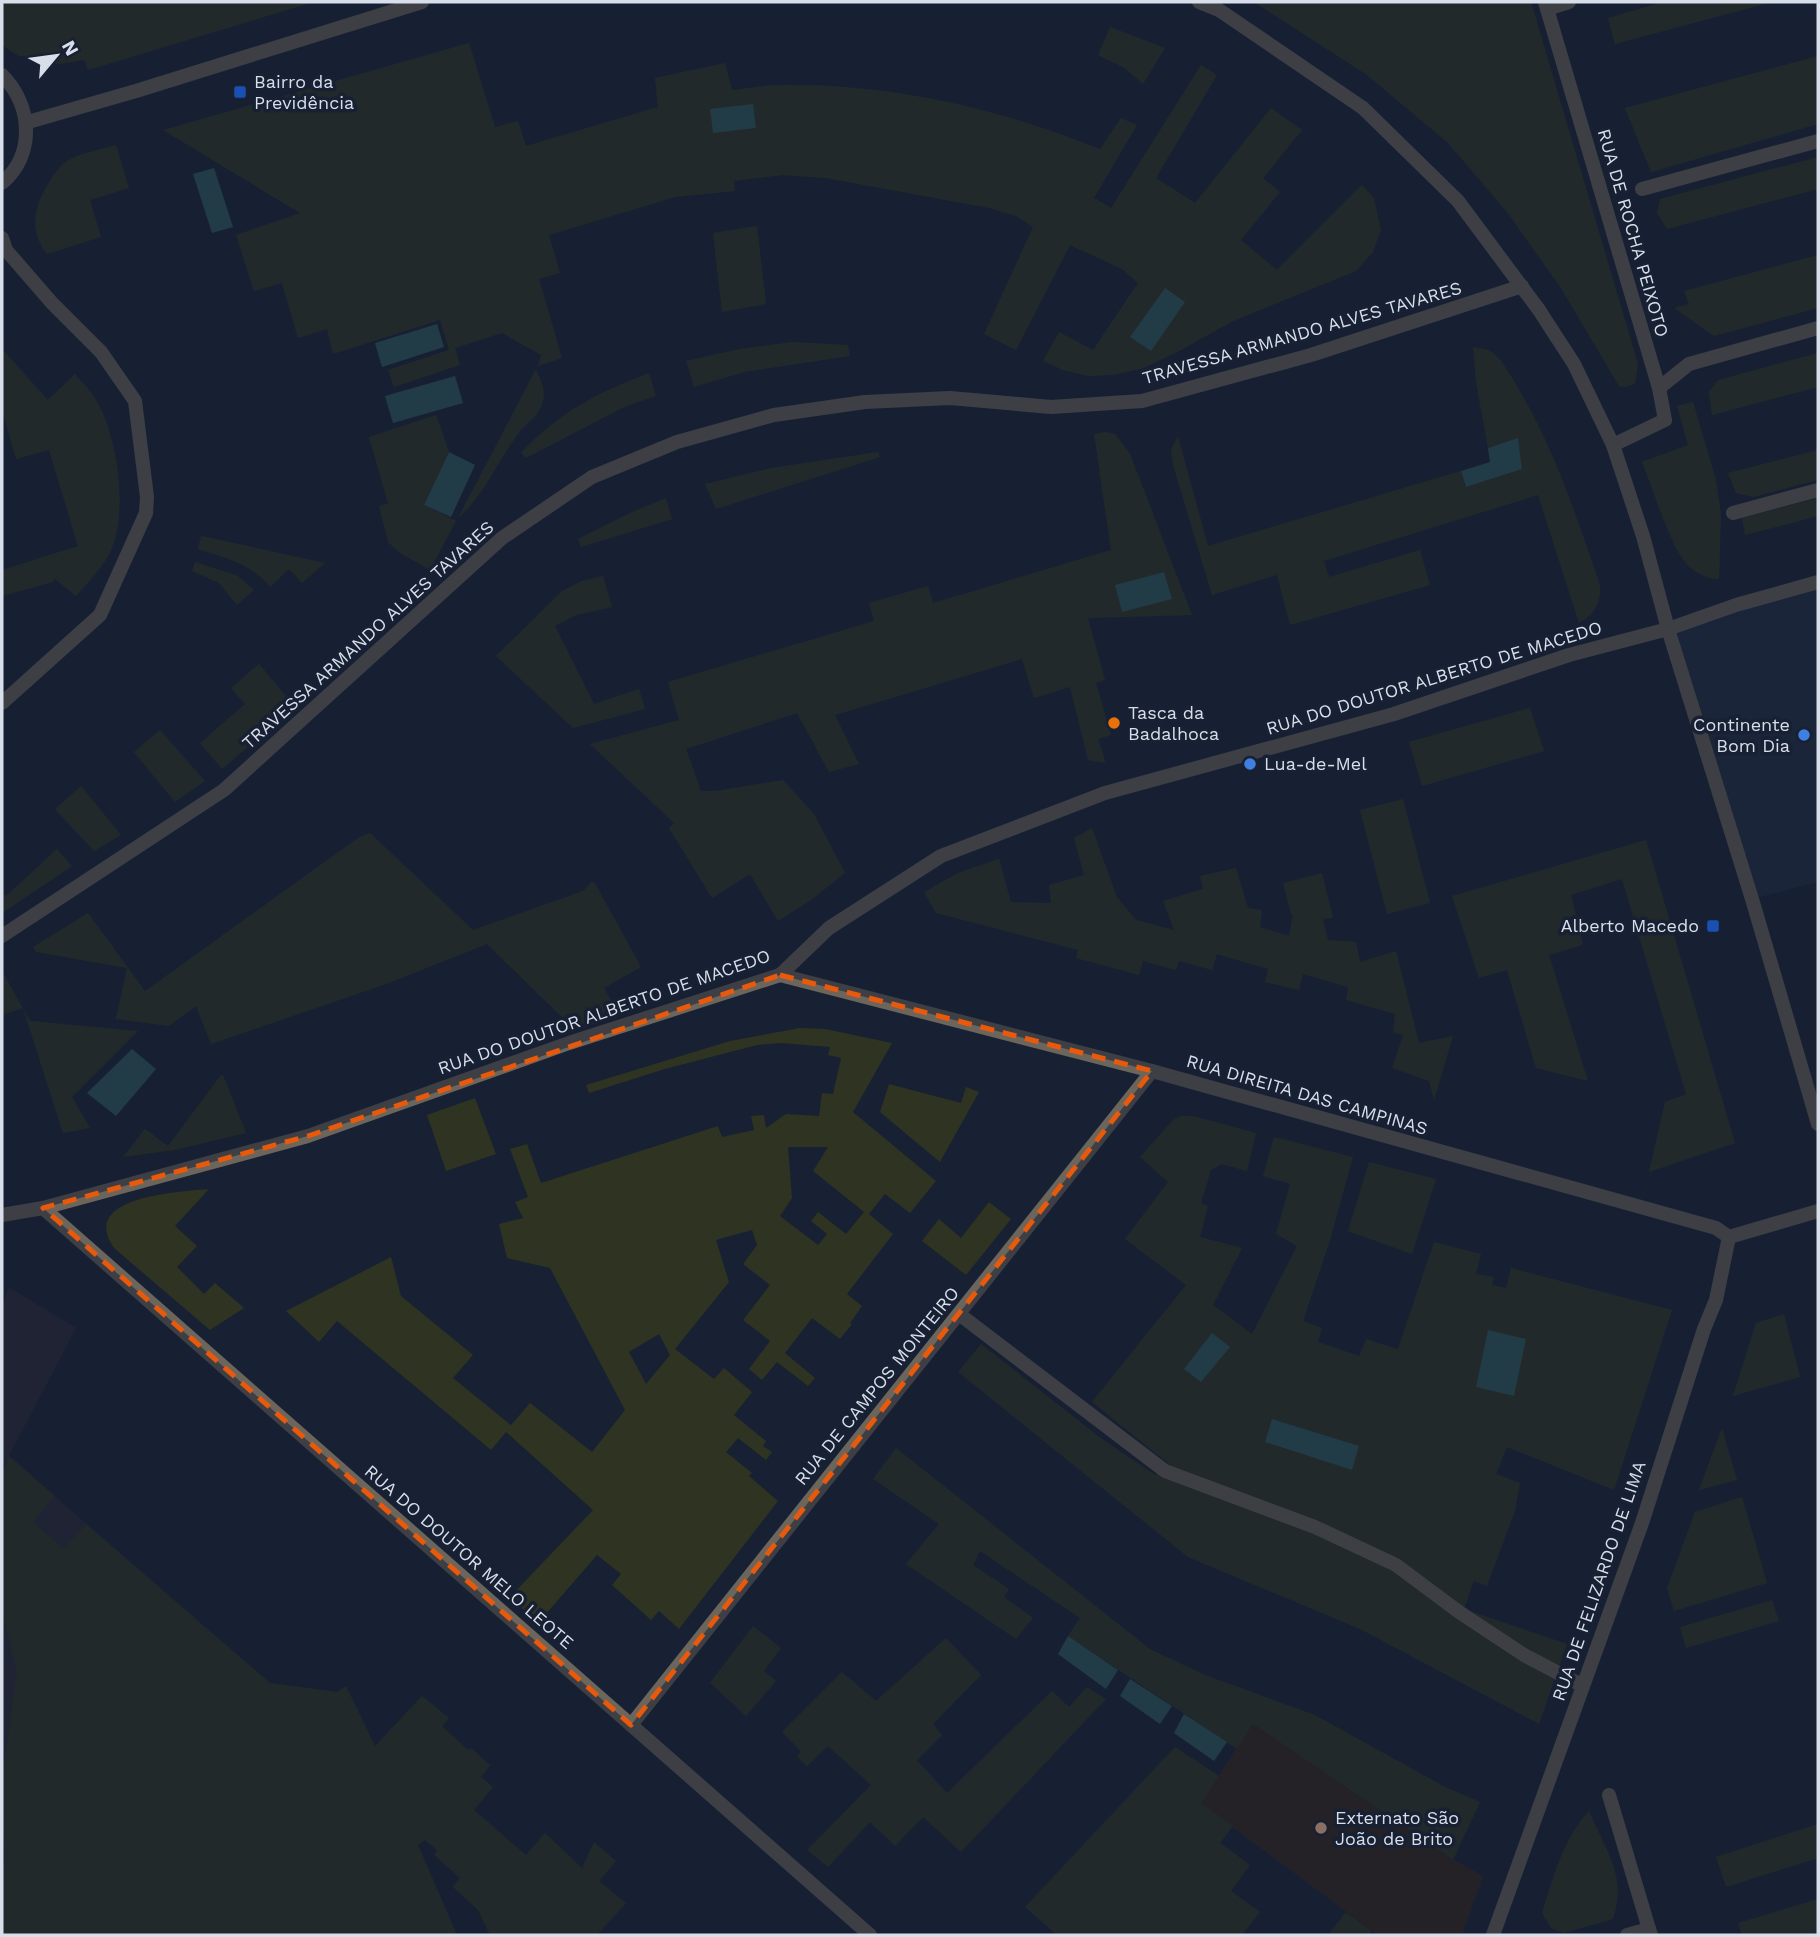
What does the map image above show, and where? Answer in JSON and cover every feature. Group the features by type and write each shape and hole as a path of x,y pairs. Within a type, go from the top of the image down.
{"street":[{"path":"27,122 136,91 398,5 422,2"},
{"path":"1199,2 1219,10 1363,108 1458,201 1522,286 1574,364 1613,445 1643,536 1668,629 1818,1122"},
{"path":"1546,5 1569,2"},
{"name":"RUA DE ROCHA PEIXOTO","path":"1546,5 1659,388 1665,420 1613,445"},
{"path":"2,75 19,98 27,122 19,160 12,174 2,183"},
{"path":"1642,190 1818,141"},
{"path":"2,238 6,250 52,303 101,352 135,401 147,497 146,513 100,615 2,703"},
{"name":"TRAVESSA ARMANDO ALVES TAVARES","path":"2,936 224,790 502,538 592,477 677,442 774,415 865,402 950,398 1051,407 1142,401 1311,355 1522,286"},
{"path":"1659,388 1689,364 1818,328"},
{"path":"1733,513 1818,490"},
{"name":"RUA DO DOUTOR ALBERTO DE MACEDO","path":"2,1214 43,1208 308,1136 569,1043 780,975 829,928 941,856 1105,793 1394,714 1569,655 1668,629 1736,605 1818,582"},
{"name":"RUA DIREITA DAS CAMPINAS","path":"780,975 1152,1071 1716,1228 1729,1237"},
{"name":"RUA DE CAMPOS MONTEIRO","path":"631,1725 1152,1071"},
{"name":"RUA DO DOUTOR MELO LEOTE","path":"43,1208 870,1935"},
{"path":"1729,1237 1818,1211"},
{"name":"RUA DE FELIZARDO DE LIMA","path":"1493,1935 1643,1523 1704,1329 1716,1300 1729,1237"},
{"path":"959,1314 1165,1471 1315,1527 1396,1565 1524,1655 1583,1686"},
{"path":"1609,1795 1650,1932 1627,1935"}],"highlighted area":[{"path":"780,975 1152,1071 631,1725 43,1208 308,1136"}],"shaded area":[{"path":"2,2 314,2 88,70 84,60 41,64 23,58 2,45"},
{"path":"1254,2 1531,2 1638,364 1635,384 1619,386 1561,288 1507,212 1448,143 1367,75"},
{"path":"1663,2 1772,2 1615,44 1608,18"},
{"path":"1110,27 1165,48 1143,84 1125,68 1098,55"},
{"path":"469,43 495,127 518,121 526,146 658,107 655,78 725,63 732,90 778,85 825,86 906,94 1024,122 1100,149 1121,118 1137,125 1094,198 1111,208 1201,65 1217,75 1156,178 1195,203 1271,108 1302,130 1263,178 1280,192 1241,240 1277,270 1362,185 1374,198 1381,230 1373,252 1356,271 1233,321 1144,368 1113,375 1088,376 1063,370 1043,361 1059,332 1093,350 1138,283 1122,269 1070,245 1016,350 984,334 1033,227 1016,216 989,208 826,178 783,175 734,181 735,191 675,197 549,235 560,273 539,279 562,358 538,366 541,355 502,333 455,348 460,365 394,387 388,370 449,350 440,320 333,354 327,329 298,338 282,283 254,291 236,235 300,213 163,130"},
{"path":"1818,56 1818,124 1651,172 1625,108"},
{"path":"753,104 756,128 713,133 710,109"},
{"path":"116,145 129,188 90,200 101,237 47,254 38,237 36,219 39,202 52,177 74,157"},
{"path":"1818,157 1818,189 1667,229 1657,213 1660,199"},
{"path":"214,168 233,227 212,233 193,174"},
{"path":"757,226 766,304 722,312 713,233"},
{"path":"1818,255 1818,308 1714,336 1674,308 1689,304 1684,291"},
{"path":"1165,288 1185,302 1151,351 1130,337"},
{"path":"437,324 444,347 382,367 375,343"},
{"path":"792,342 848,345 850,356 744,372 694,387 686,361 740,349"},
{"path":"1473,347 1489,350 1499,358 1545,439 1600,585 1598,603 1589,616 1579,623 1538,495 1324,561 1329,577 1420,550 1430,585 1290,625 1277,575 1212,595 1173,465 1171,450 1178,436 1208,546 1461,471 1466,487 1522,469 1518,439 1488,448 1476,382"},
{"path":"2,349 48,400 75,374 93,395 101,410 114,448 119,491 117,531 105,561 76,596 55,579 53,582 2,596 2,570 78,546 49,450 16,459 2,410"},
{"path":"1818,353 1818,387 1712,415 1709,392 1718,380"},
{"path":"536,369 544,392 539,410 510,445 476,498 458,518"},
{"path":"649,373 656,396 624,407 526,458 521,453 550,426 580,405"},
{"path":"455,376 463,403 393,423 385,396"},
{"path":"1693,402 1716,480 1721,514 1719,579 1710,578 1689,567 1680,554 1642,462 1688,445 1677,406"},
{"path":"436,415 449,452 424,505 456,521 430,570 400,553 388,542 379,506 388,503 369,437"},
{"path":"1094,434 1115,434 1130,454 1192,615 1088,618 1105,680 1096,683 1111,735 1098,739 1106,763 1088,760 1070,687 1034,698 1022,659 835,715 859,764 829,772 797,713 686,749 701,791 783,780 814,814 845,873 811,900 778,921 750,874 712,898 669,828 674,823 590,744 679,720 668,682 874,621 869,603 928,586 933,603 1111,550"},
{"path":"1518,438 1522,469 1466,487 1461,471 1490,462 1488,448"},
{"path":"1818,450 1818,480 1753,497 1736,493 1728,473"},
{"path":"449,452 475,465 451,517 424,505"},
{"path":"878,452 880,457 716,509 705,484 771,468"},
{"path":"666,498 672,519 581,547 578,539"},
{"path":"1818,498 1818,516 1745,535 1742,518"},
{"path":"201,536 325,563 302,583 289,569 270,587 246,567 198,549"},
{"path":"195,562 238,576 254,590 237,605 219,583 192,571"},
{"path":"1164,572 1172,599 1122,612 1115,585"},
{"path":"603,576 612,607 576,615 555,626 594,704 639,689 645,709 573,728 496,656 562,591 582,581"},
{"path":"1818,582 1818,882 1752,899 1668,629"},
{"path":"259,664 295,707 222,769 200,743 245,704 231,688"},
{"path":"1530,708 1544,751 1422,786 1409,742"},
{"path":"160,730 205,781 175,802 134,752"},
{"path":"81,786 121,835 94,851 55,809"},
{"path":"1403,799 1430,903 1387,914 1360,810"},
{"path":"1092,828 1117,897 1136,920 1174,930 1163,901 1203,889 1200,876 1236,868 1248,908 1262,910 1260,927 1289,936 1293,915 1283,883 1322,873 1333,918 1323,919 1328,940 1356,942 1360,962 1396,951 1419,1043 1453,1036 1434,1100 1429,1081 1392,1068 1403,1035 1393,1032 1395,1014 1346,1000 1348,987 1303,974 1299,990 1265,982 1268,969 1217,954 1212,970 1179,961 1176,970 1143,961 1139,975 1076,958 1078,950 936,913 924,892 958,873 999,859 1011,902 1051,903 1049,885 1084,875 1074,838"},
{"path":"370,833 473,930 583,891 592,882 595,883 641,967 604,988 619,1014 576,1031 487,944 389,983 211,1044 196,1006 169,1026 116,1019 127,968 36,952 33,947 88,913 145,991 358,838"},
{"path":"1646,840 1735,1143 1649,1172 1665,1102 1686,1094 1622,879 1571,895 1583,945 1549,955 1588,1081 1536,1068 1507,970 1479,978 1452,896"},
{"path":"57,849 72,866 2,913 2,892 6,896"},
{"path":"2,971 23,1008 2,1015"},
{"path":"23,1009 30,1021 138,1031 72,1097 90,1128 63,1133"},
{"path":"800,1028 825,1029 892,1043 853,1112 936,1181 910,1213 885,1194 869,1214 893,1234 847,1294 862,1306 850,1323 852,1324 840,1339 812,1318 785,1353 815,1378 808,1386 777,1362 762,1380 749,1369 770,1341 743,1320 770,1285 743,1264 757,1245 752,1230 716,1240 729,1282 675,1349 714,1379 724,1368 752,1392 734,1415 766,1441 763,1446 772,1452 766,1460 738,1438 726,1452 752,1473 749,1476 778,1501 679,1629 659,1611 651,1620 612,1585 621,1574 597,1555 538,1623 510,1597 593,1510 506,1432 491,1450 337,1321 319,1342 286,1311 391,1257 401,1296 473,1355 453,1378 511,1425 530,1403 592,1452 625,1410 550,1268 507,1258 499,1224 523,1218 515,1202 528,1197 510,1149 527,1144 541,1183 718,1126 722,1137 754,1130 751,1116 764,1115 766,1128 786,1114 819,1116 822,1093 833,1094 841,1058 828,1055 830,1047 781,1043 757,1045 665,1069 589,1093 586,1085 730,1041","holes":["788,1147 828,1147 813,1171 864,1212 846,1234 818,1212 811,1221 827,1234 818,1245 780,1216 792,1198","659,1334 670,1355 646,1384 629,1352"]},
{"path":"132,1049 156,1069 116,1116 87,1093"},
{"path":"221,1075 246,1133 174,1150 123,1157 145,1129 168,1146"},
{"path":"889,1084 961,1103 966,1087 979,1092 940,1162 880,1112"},
{"path":"475,1098 496,1154 446,1171 427,1115"},
{"path":"1181,1116 1193,1116 1256,1133 1247,1171 1222,1164 1211,1170 1201,1203 1208,1206 1200,1237 1242,1248 1213,1305 1252,1334 1297,1246 1276,1234 1290,1184 1263,1176 1274,1137 1353,1157 1330,1240 1303,1321 1322,1328 1318,1342 1359,1356 1366,1339 1398,1349 1434,1242 1481,1254 1476,1274 1494,1277 1492,1285 1506,1288 1511,1268 1672,1310 1614,1490 1507,1447 1496,1474 1520,1483 1515,1511 1487,1586 1474,1581 1464,1609 1567,1644 1539,1724 1360,1629 1188,1557 958,1372 981,1344 1098,1436 1155,1475 1169,1464 1092,1402 1186,1285 1125,1239 1168,1182 1140,1157 1173,1120"},
{"path":"1369,1162 1436,1179 1412,1254 1348,1231"},
{"path":"209,1189 175,1226 197,1246 177,1267 204,1294 215,1283 244,1308 210,1330 114,1248 107,1231 109,1217 120,1207 137,1200"},
{"path":"989,1202 1011,1219 966,1275 922,1241 939,1219 961,1238"},
{"path":"9,1287 76,1328 9,1456 270,1684 6,1935 2,1935 2,1307"},
{"path":"1784,1314 1800,1377 1733,1396 1756,1323"},
{"path":"1488,1330 1526,1339 1514,1396 1476,1387"},
{"path":"1212,1333 1230,1347 1201,1382 1184,1369"},
{"path":"1272,1419 1359,1446 1352,1470 1265,1442"},
{"path":"1722,1428 1737,1480 1699,1490"},
{"path":"896,1448 1150,1649 1205,1675 1315,1715 1445,1787 1480,1802 1453,1860 1253,1724 1237,1749 1068,1636 1080,1618 980,1551 973,1565 1009,1589 1004,1597 1033,1618 1016,1639 906,1564 939,1524 873,1479"},
{"path":"9,1456 55,1496 33,1522 64,1549 86,1524 270,1683 337,1692 346,1686 375,1746 422,1696 449,1718 442,1726 468,1750 471,1748 490,1765 481,1777 493,1787 474,1810 526,1855 545,1833 582,1868 594,1842 616,1861 599,1881 626,1903 597,1935 490,1935 478,1910 453,1887 460,1878 434,1855 437,1850 425,1840 418,1845 457,1935 2,1935 2,1874 5,1861 2,1780 17,1671 2,1611 2,1474"},
{"path":"1742,1497 1767,1583 1674,1611 1667,1588 1695,1512"},
{"path":"1772,1600 1779,1621 1686,1648 1680,1627"},
{"path":"753,1626 781,1648 764,1671 776,1681 746,1716 710,1683"},
{"path":"1068,1636 1118,1670 1106,1689 1058,1654"},
{"path":"946,1638 981,1675 933,1724 942,1735 917,1760 947,1793 1052,1691 1069,1707 1087,1687 1106,1699 961,1852 923,1817 895,1846 870,1822 828,1867 807,1850 871,1785 828,1746 807,1766 797,1757 801,1751 782,1732 842,1672 876,1701"},
{"path":"1130,1679 1172,1706 1160,1724 1120,1696"},
{"path":"1184,1714 1227,1742 1214,1761 1174,1733"},
{"name":"Externato São João de Brito","path":"1253,1724 1445,1855 1483,1876 1462,1935 1378,1935 1200,1803"},
{"path":"1175,1747 1219,1776 1201,1803 1233,1826 1220,1843 1250,1865 1231,1891 1260,1912 1242,1935 1057,1935 1025,1907"},
{"path":"1589,1811 1613,1864 1618,1889 1617,1904 1613,1919 1564,1933 1551,1928 1542,1913 1566,1846"},
{"path":"1818,1824 1818,1858 1726,1887 1716,1857"},
{"path":"1818,1899 1818,1932 1807,1935 1742,1935 1738,1923"},
{"path":"1346,1912 1372,1931 1368,1935 1328,1935"}],"place":[{"name":"Bairro da Previdência","path":"240,92"},
{"name":"Tasca da Badalhoca","path":"1114,723"},
{"name":"Continente Bom Dia","path":"1804,735"},
{"name":"Lua-de-Mel","path":"1250,764"},
{"name":"Alberto Macedo","path":"1713,926"},
{"name":"Externato São João de Brito","path":"1321,1828"}]}
